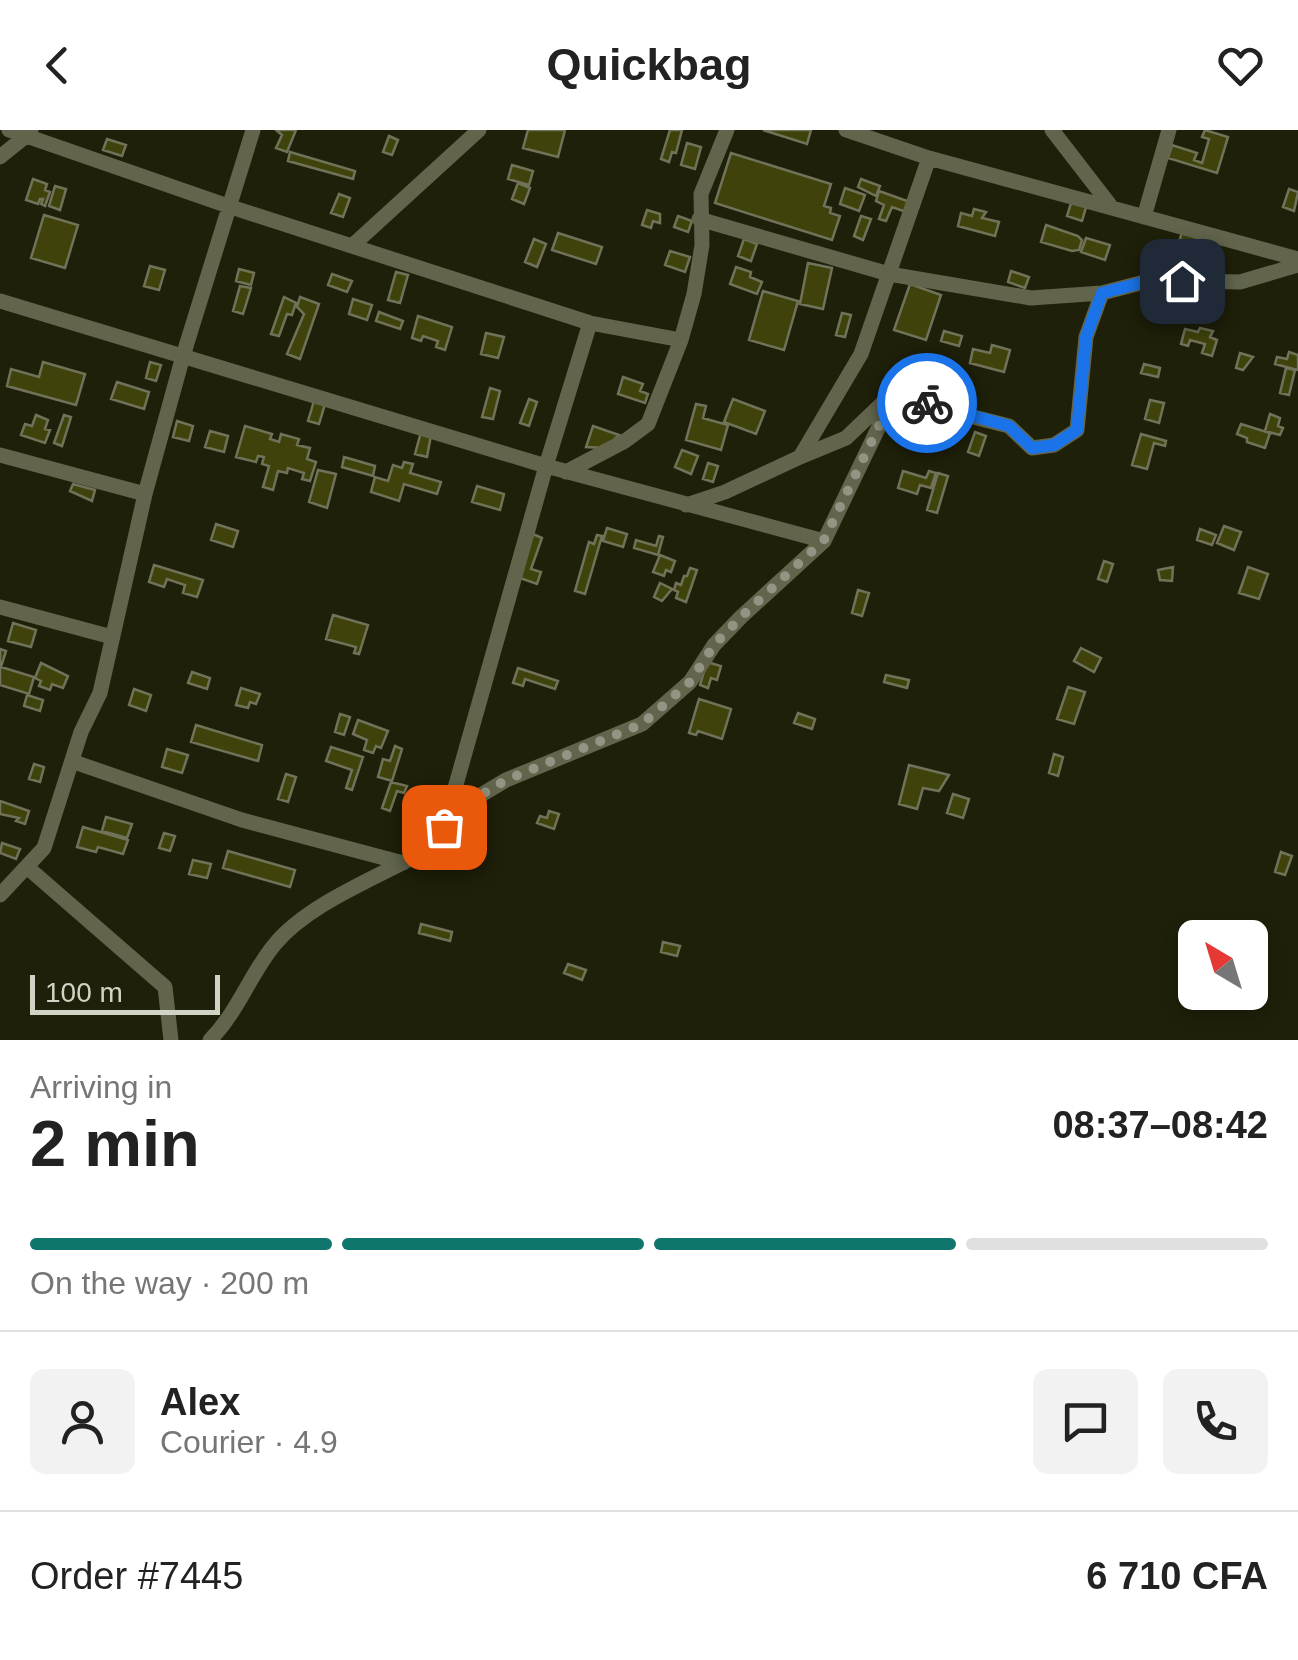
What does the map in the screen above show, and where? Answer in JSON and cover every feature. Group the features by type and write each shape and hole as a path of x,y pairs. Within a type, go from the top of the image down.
{"street":[{"path":"0,895 44,848 81,732 100,692 145,494 253,130"},
{"path":"353,246 479,130"},
{"path":"566,472 625,442 648,424 682,340 702,245 701,194 727,130"},
{"path":"846,130 929,158 1110,205 1298,262"},
{"path":"1052,130 1110,205"},
{"path":"1144,217 1169,130"},
{"path":"0,157 23,132 232,207 590,323 682,340"},
{"path":"800,457 861,354 929,158"},
{"path":"700,218 889,274 1030,298 1102,293 1152,280 1240,282 1298,262"},
{"path":"896,391 1009,426 1032,448 1054,445 1077,430 1086,337 1102,293"},
{"path":"0,301 566,472 824,540"},
{"path":"210,1040 236,1008 276,943 311,914 424,851 444,827 590,323"},
{"path":"686,505 846,438 896,391"},
{"path":"444,827 476,798 506,780 642,724 690,682 714,645 824,540 896,391"},
{"path":"0,455 145,494"},
{"path":"0,606 112,637"},
{"path":"74,762 242,820 403,863"},
{"path":"27,868 165,987 172,1040"}],"building":[{"path":"276,130 296,130 287,152 276,148 282,135"},
{"path":"528,130 565,130 558,157 523,148"},
{"path":"670,130 682,130 676,153 672,152 669,162 661,159"},
{"path":"763,130 811,130 807,144"},
{"path":"1205,130 1228,137 1217,173 1168,158 1172,145 1197,153 1194,160 1202,163 1209,139 1202,137"},
{"path":"389,136 398,140 392,155 383,152"},
{"path":"107,139 126,145 122,156 103,150"},
{"path":"687,143 701,147 695,169 681,165"},
{"path":"290,152 355,171 353,179 288,161"},
{"path":"731,153 831,184 824,206 840,216 832,240 715,203"},
{"path":"512,165 533,171 529,185 508,179"},
{"path":"33,179 47,184 45,190 50,192 45,206 41,204 43,199 38,204 26,200"},
{"path":"861,179 880,186 876,196 858,187"},
{"path":"518,183 530,188 524,204 512,199"},
{"path":"55,186 66,189 60,210 49,206"},
{"path":"845,188 865,195 859,211 840,204"},
{"path":"1289,189 1298,192 1294,211 1283,207"},
{"path":"879,191 910,202 906,212 892,207 886,221 879,219 884,205 876,201"},
{"path":"339,194 350,198 343,217 331,213"},
{"path":"1072,200 1087,204 1082,221 1067,216"},
{"path":"974,209 986,212 982,218 999,222 995,236 958,226 961,213 972,216"},
{"path":"647,210 660,214 660,223 653,221 651,228 642,225"},
{"path":"44,215 78,225 65,268 31,258"},
{"path":"678,216 692,221 688,232 674,227"},
{"path":"861,216 871,219 863,240 854,236"},
{"path":"1046,225 1078,236 1082,240 1079,250 1041,242"},
{"path":"1182,232 1197,236 1187,270 1172,265"},
{"path":"558,233 602,247 596,264 552,250"},
{"path":"1086,238 1110,245 1105,260 1081,252"},
{"path":"534,239 546,244 537,267 525,262"},
{"path":"744,239 757,244 751,261 738,256"},
{"path":"670,251 690,257 685,272 665,265"},
{"path":"808,263 832,268 823,309 800,304"},
{"path":"150,266 165,270 159,290 144,286"},
{"path":"736,267 751,272 750,277 762,282 757,294 730,284"},
{"path":"239,269 254,273 251,285 236,281"},
{"path":"1011,271 1029,277 1025,288 1008,282"},
{"path":"396,272 408,275 400,303 388,300"},
{"path":"332,274 352,281 347,292 328,285"},
{"path":"910,284 941,295 926,340 894,330"},
{"path":"240,286 251,288 243,314 233,311"},
{"path":"763,291 798,301 784,350 749,340"},
{"path":"284,297 296,303 279,336 271,334"},
{"path":"300,297 319,304 300,359 287,354 304,314 297,307"},
{"path":"353,299 372,305 367,320 349,314"},
{"path":"379,312 403,321 400,329 376,321"},
{"path":"842,313 851,315 845,337 836,335"},
{"path":"418,316 452,327 445,350 436,347 438,341 423,336 421,341 412,338"},
{"path":"1200,328 1213,331 1210,337 1217,340 1212,356 1202,353 1205,344 1190,340 1188,346 1181,344 1185,329 1198,332"},
{"path":"944,331 962,336 959,346 941,341"},
{"path":"486,333 504,337 498,358 481,354"},
{"path":"992,345 1010,350 1004,372 970,363 973,349 990,353"},
{"path":"1289,352 1298,355 1298,370 1275,364 1277,357 1287,359"},
{"path":"1240,353 1253,357 1243,370 1236,368"},
{"path":"43,362 85,374 76,405 7,386 11,369 39,377"},
{"path":"150,362 161,365 156,381 146,378"},
{"path":"1144,364 1160,368 1158,377 1141,373"},
{"path":"1286,368 1295,370 1289,395 1280,393"},
{"path":"623,377 643,384 640,391 648,394 645,403 618,394"},
{"path":"117,382 149,392 144,409 111,399"},
{"path":"490,388 500,391 493,419 482,417"},
{"path":"529,399 537,402 529,426 520,423"},
{"path":"733,399 765,411 756,434 724,422"},
{"path":"1150,400 1164,403 1159,423 1145,419"},
{"path":"314,401 325,404 319,424 308,421"},
{"path":"696,404 706,406 703,418 728,425 721,450 686,440"},
{"path":"1270,414 1280,418 1280,435 1265,431"},
{"path":"36,415 48,420 45,429 50,430 45,443 21,435 25,424 32,426"},
{"path":"64,415 71,417 62,446 54,443"},
{"path":"177,421 193,426 189,441 173,437"},
{"path":"1241,424 1270,433 1265,448 1237,434"},
{"path":"245,426 272,434 270,439 279,442 281,434 299,439 297,445 310,448 307,459 316,462 310,481 302,479 304,473 288,468 287,473 278,471 273,490 263,487 269,466 262,464 264,457 258,456 256,462 236,457"},
{"path":"593,426 619,435 605,448 586,447"},
{"path":"210,431 228,436 224,452 205,447"},
{"path":"421,432 431,435 427,457 415,454"},
{"path":"975,432 986,436 979,456 968,452"},
{"path":"1141,434 1166,441 1165,446 1154,443 1147,469 1132,465"},
{"path":"682,450 698,456 691,474 675,467"},
{"path":"344,457 375,466 373,476 342,467"},
{"path":"404,462 413,464 410,473 441,482 437,494 404,484 399,501 371,492 375,477 388,481 393,465 402,468"},
{"path":"708,463 718,466 713,482 703,479"},
{"path":"318,470 336,474 327,508 309,502"},
{"path":"903,471 926,478 929,471 936,473 931,488 920,485 917,494 898,488"},
{"path":"938,473 948,476 937,513 927,510"},
{"path":"73,484 95,490 92,501 70,491"},
{"path":"477,486 504,494 500,510 472,502"},
{"path":"216,524 238,531 233,547 211,540"},
{"path":"1224,526 1241,532 1234,550 1217,543"},
{"path":"607,528 627,534 623,547 603,541"},
{"path":"1200,529 1216,535 1212,545 1197,540"},
{"path":"533,534 542,538 531,569 541,572 537,584 517,577"},
{"path":"597,535 602,536 585,594 575,591 589,542 594,544"},
{"path":"659,536 663,537 658,555 634,548 636,540 656,546"},
{"path":"660,555 675,561 671,572 666,570 664,576 653,572"},
{"path":"1104,561 1113,564 1107,582 1098,579"},
{"path":"154,565 203,580 197,597 183,593 185,585 167,579 164,587 149,582"},
{"path":"1173,567 1172,581 1160,580 1158,570"},
{"path":"1248,567 1268,574 1259,599 1239,593"},
{"path":"690,568 697,570 686,602 676,598 678,592 674,590"},
{"path":"660,583 672,589 662,601 654,597"},
{"path":"858,590 869,593 862,616 852,613"},
{"path":"333,615 368,625 359,654 354,653 356,647 326,639"},
{"path":"13,623 36,630 31,647 8,641"},
{"path":"1081,648 1101,658 1094,672 1074,661"},
{"path":"0,649 6,651 1,667 34,677 29,694 0,685"},
{"path":"707,662 721,666 717,680 711,678 708,688 700,685"},
{"path":"41,663 68,676 63,688 52,684 50,690 39,686 41,681 35,678"},
{"path":"518,668 558,681 555,689 525,679 523,686 513,683"},
{"path":"192,672 210,678 207,689 188,683"},
{"path":"886,675 909,680 907,688 884,682"},
{"path":"1068,687 1085,692 1074,724 1057,719"},
{"path":"241,688 260,694 256,704 250,702 248,708 236,705"},
{"path":"134,689 151,695 146,711 129,705"},
{"path":"27,695 43,700 40,711 24,706"},
{"path":"699,699 731,709 722,739 698,731 696,735 689,733"},
{"path":"798,713 815,719 812,729 794,723"},
{"path":"340,714 350,717 344,735 335,732"},
{"path":"358,720 388,731 381,748 376,746 373,753 364,750 367,740 353,734"},
{"path":"196,725 262,745 258,761 191,742"},
{"path":"395,746 402,749 392,781 378,777 383,759 390,761"},
{"path":"331,747 363,757 352,790 346,788 352,770 326,761"},
{"path":"167,749 188,755 182,773 162,767"},
{"path":"1054,754 1063,757 1058,776 1049,773"},
{"path":"34,764 44,767 40,782 29,779"},
{"path":"909,765 949,775 939,791 923,788 917,809 899,804"},
{"path":"286,774 296,777 288,802 278,799"},
{"path":"391,782 407,786 404,793 397,791 390,811 382,808"},
{"path":"953,794 969,799 963,818 947,813"},
{"path":"0,801 29,811 25,824 16,821 19,818 0,814"},
{"path":"549,811 559,814 554,829 537,823 540,816 547,818"},
{"path":"106,817 132,824 127,838 102,831"},
{"path":"83,827 128,840 123,854 98,847 96,852 77,847"},
{"path":"164,833 175,836 170,851 159,848"},
{"path":"2,843 20,849 16,859 0,853"},
{"path":"228,851 295,870 290,887 223,868"},
{"path":"1281,852 1292,856 1285,875 1275,872"},
{"path":"193,860 211,864 207,878 189,874"},
{"path":"421,924 452,932 450,941 419,933"},
{"path":"663,942 680,946 677,956 661,952"},
{"path":"568,964 586,970 582,980 564,973"}],"way so far":[{"path":"444,827 476,798 506,780 604,742 642,724 660,710 690,682 714,645 741,617 824,540 896,391 927,403"}],"route":[{"path":"927,403 1009,426 1032,448 1054,445 1077,430 1086,337 1102,293 1152,280 1182,281"}]}
